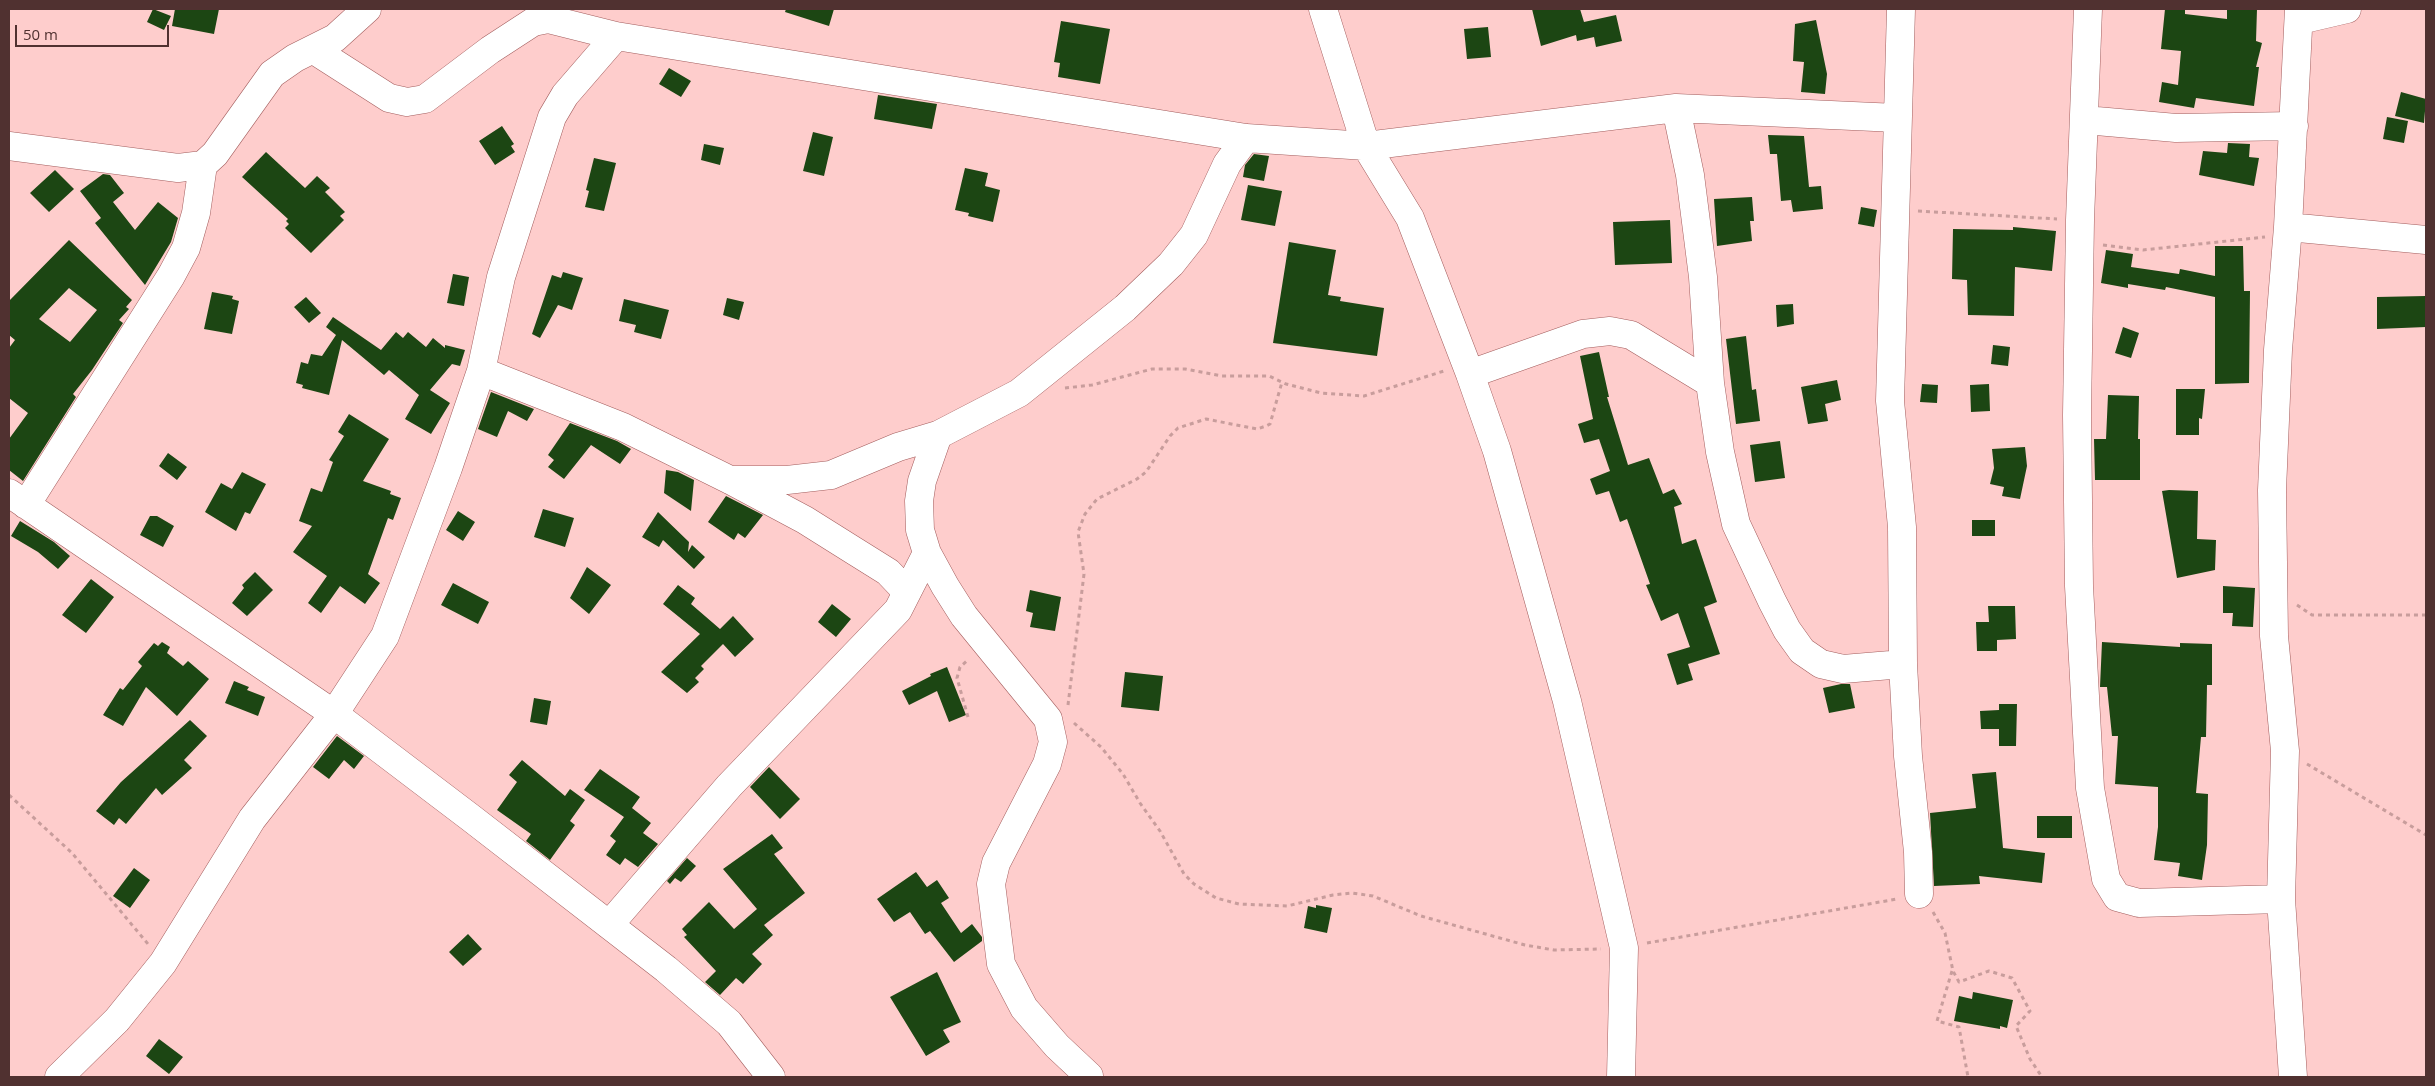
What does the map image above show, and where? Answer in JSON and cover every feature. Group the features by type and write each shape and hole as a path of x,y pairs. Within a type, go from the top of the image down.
{"street":[{"path":"9,146 178,168 203,165 215,154 272,74 295,58 335,38 367,9"},
{"path":"1323,9 1366,146 1410,218 1468,369 1497,451 1567,701 1624,948 1621,1077"},
{"path":"1901,9 1890,401 1902,527 1903,664 1908,756 1918,852 1919,894"},
{"path":"2088,9 2080,231 2077,415 2079,586 2090,788 2106,879 2117,898 2139,904 2281,899"},
{"path":"2292,1077 2281,899 2285,750 2274,636 2272,490 2278,350 2300,15 2347,9"},
{"path":"314,50 390,98 407,102 425,99 539,15 548,19 576,17 616,36 1246,138 1366,146 1676,108 1897,118"},
{"path":"59,1077 117,1020 163,963 252,819 334,714 385,636 448,468 481,371 501,277 552,117 565,95 616,36"},
{"path":"1676,108 1690,176 1703,277 1710,383 1720,452 1736,524 1786,630 1802,651 1821,664 1843,669 1903,664"},
{"path":"2085,120 2176,128 2294,126"},
{"path":"730,480 787,480 831,476 898,447 938,435 1019,393 1125,308 1172,264 1194,235 1227,164 1246,138"},
{"path":"203,165 196,213 186,248 171,276 17,499 334,714 610,925 666,969 729,1023 771,1077"},
{"path":"2287,231 2426,240"},
{"path":"1468,369 1583,334 1610,331 1631,335 1710,383"},
{"path":"481,371 623,427 730,480 805,520 888,572 907,592"},
{"path":"938,435 922,481 919,501 920,530 927,553 945,586 986,643 1058,719 1047,764 996,863 991,884 1001,964 1024,1008 1057,1046 1089,1076"},
{"path":"610,925 729,786 898,610 927,553"}],"path":[{"path":"1895,210 2080,231 2143,250 2287,231"},
{"path":"1055,389 1092,385 1152,369 1185,369 1222,376 1269,376 1282,382 1321,393 1364,396 1468,369"},
{"path":"1282,382 1270,424 1258,429 1206,419 1178,428 1170,436 1146,472 1137,479 1097,499 1085,514 1078,532 1084,574 1058,719 1101,747 1123,774 1140,803 1160,831 1184,874 1194,884 1216,898 1239,904 1287,906 1333,895 1373,896 1421,916 1526,945 1554,950 1624,948 1690,934 1919,894 1940,923 1953,971 1959,982 1989,971 2012,978 2030,1011 2016,1026 2030,1059 2042,1077"},
{"path":"2273,579 2300,609 2312,615 2426,615"},
{"path":"968,717 957,678 958,672 986,643"},
{"path":"2285,750 2343,788 2426,835"},
{"path":"9,795 72,854 163,963"},
{"path":"1953,971 1937,1021 1959,1027 1968,1077"}],"building":[{"path":"153,9 171,16 164,30 147,22"},
{"path":"175,9 219,9 214,34 172,26"},
{"path":"786,9 834,9 829,26 785,12"},
{"path":"1532,9 1580,9 1584,22 1616,15 1622,41 1596,47 1594,37 1577,41 1576,35 1541,46"},
{"path":"2165,9 2185,9 2185,14 2227,19 2227,9 2257,9 2256,41 2262,43 2256,67 2259,67 2254,106 2196,98 2194,108 2159,102 2162,82 2178,85 2181,51 2161,49"},
{"path":"1816,20 1827,74 1825,94 1801,92 1804,62 1793,61 1795,24"},
{"path":"1061,21 1110,29 1100,84 1058,77 1060,63 1054,62"},
{"path":"1488,27 1491,57 1467,59 1464,29"},
{"path":"669,68 691,81 681,97 659,84"},
{"path":"2401,92 2426,99 2424,123 2395,116"},
{"path":"878,95 937,104 932,129 874,119"},
{"path":"2387,117 2408,121 2404,143 2383,139"},
{"path":"502,126 514,144 511,146 515,152 495,165 479,141"},
{"path":"813,132 833,137 824,176 803,171"},
{"path":"1768,135 1804,136 1809,187 1821,186 1823,209 1793,212 1791,200 1781,201 1777,154 1770,154"},
{"path":"2228,143 2250,144 2249,157 2259,158 2254,186 2199,175 2203,151 2227,153"},
{"path":"704,144 724,148 720,165 701,160"},
{"path":"266,152 305,188 317,176 330,188 325,192 345,212 340,216 344,220 311,253 285,228 289,224 286,221 288,219 242,177"},
{"path":"1254,154 1269,156 1264,181 1243,177 1245,165"},
{"path":"594,158 616,163 604,211 585,207 589,191 586,190"},
{"path":"965,168 988,173 985,186 1000,190 993,222 968,216 969,213 955,210"},
{"path":"55,170 74,189 49,212 30,193"},
{"path":"103,174 110,175 124,193 113,202 135,230 158,202 178,218 171,242 145,285 95,223 101,218 80,191"},
{"path":"1248,185 1282,191 1275,226 1241,220"},
{"path":"1752,197 1754,221 1750,221 1752,241 1717,246 1714,199"},
{"path":"1861,207 1877,210 1874,227 1858,224"},
{"path":"1670,220 1672,263 1615,265 1613,222"},
{"path":"2013,227 2056,231 2052,271 2015,267 2014,316 1968,315 1967,280 1952,279 1953,229 2013,230"},
{"path":"69,240 132,300 126,307 129,309 119,320 123,323 92,370 73,394 76,397 23,481 9,470 9,439 28,413 9,398 9,348 15,340 9,335 9,301","holes":["69,288 97,310 70,342 39,319"]},
{"path":"1289,242 1336,250 1328,295 1341,297 1340,301 1384,308 1377,356 1273,343"},
{"path":"2215,246 2243,246 2244,291 2250,291 2249,383 2215,384 2215,297 2166,287 2165,290 2128,284 2128,288 2101,283 2106,250 2133,254 2131,267 2179,274 2180,269 2215,276"},
{"path":"563,272 583,278 572,310 558,305 540,338 532,334 552,275 561,278"},
{"path":"453,274 469,277 464,306 447,303"},
{"path":"212,292 233,296 232,299 239,301 232,334 204,329"},
{"path":"2426,296 2426,327 2377,329 2377,297"},
{"path":"306,297 321,313 309,323 294,307"},
{"path":"727,298 744,302 739,320 723,315"},
{"path":"624,299 669,310 661,339 634,332 636,325 619,321"},
{"path":"1793,304 1794,324 1777,327 1776,305"},
{"path":"333,317 381,350 396,332 403,338 408,332 426,347 433,338 445,348 445,345 465,350 460,366 452,364 430,390 450,403 431,434 405,419 419,395 389,370 384,375 342,340 329,395 302,388 303,385 296,383 301,362 308,364 311,354 322,356 336,335 326,327"},
{"path":"2123,327 2139,333 2131,358 2115,353"},
{"path":"1746,336 1752,390 1756,389 1760,421 1736,424 1726,339"},
{"path":"1993,345 2010,347 2008,366 1991,364"},
{"path":"1599,352 1609,397 1607,397 1628,465 1649,458 1663,494 1674,489 1682,504 1674,507 1682,544 1696,539 1717,602 1704,607 1720,654 1688,664 1693,680 1677,685 1667,654 1690,647 1678,613 1661,621 1646,585 1650,584 1627,519 1620,522 1609,491 1596,495 1590,479 1610,471 1599,439 1584,443 1578,424 1593,419 1580,356"},
{"path":"1837,380 1841,400 1825,404 1828,421 1808,424 1801,387"},
{"path":"1922,384 1938,385 1937,403 1920,402"},
{"path":"1989,384 1990,411 1971,412 1970,385"},
{"path":"2176,389 2205,389 2202,419 2199,418 2199,435 2176,435"},
{"path":"491,392 534,409 527,421 508,411 497,437 478,429"},
{"path":"2108,395 2139,396 2138,439 2140,439 2140,480 2095,480 2094,439 2106,439"},
{"path":"349,414 389,439 363,481 391,491 390,494 401,498 393,520 388,518 368,574 380,583 365,604 340,586 321,613 308,603 327,576 293,552 312,526 299,521 311,488 322,492 333,462 329,460 344,436 338,432"},
{"path":"570,423 617,441 631,449 620,464 591,445 564,479 548,467 554,460 548,455"},
{"path":"1780,441 1785,478 1755,482 1750,445"},
{"path":"2025,447 2027,466 2020,499 2002,496 2004,487 1990,484 1994,468 1992,449"},
{"path":"168,453 187,467 177,480 159,466"},
{"path":"666,470 678,472 694,480 691,511 664,493"},
{"path":"242,472 266,484 250,514 245,512 236,531 205,512 221,483 232,489"},
{"path":"2162,491 2198,491 2197,539 2216,540 2215,570 2177,578"},
{"path":"726,496 763,515 745,538 738,533 734,540 708,522"},
{"path":"543,509 574,518 565,547 534,537"},
{"path":"458,511 475,522 463,541 446,530"},
{"path":"658,512 689,542 688,552 692,545 705,557 694,569 663,540 659,547 642,537"},
{"path":"150,516 157,516 174,526 163,547 140,535"},
{"path":"1972,520 1995,520 1995,536 1972,536"},
{"path":"20,521 54,542 70,556 58,569 38,552 11,536"},
{"path":"587,567 611,585 589,614 570,598"},
{"path":"255,572 273,590 247,616 232,603 244,588 242,585"},
{"path":"91,579 114,597 86,633 62,615"},
{"path":"453,583 489,602 478,624 441,605"},
{"path":"678,585 695,598 691,604 720,629 733,616 754,639 735,657 723,644 701,666 704,669 695,678 699,682 687,693 661,672 700,634 663,604"},
{"path":"2223,586 2255,588 2253,627 2232,626 2233,613 2223,613"},
{"path":"1030,590 1061,597 1055,631 1030,627 1033,613 1026,611"},
{"path":"832,604 851,619 836,637 818,622"},
{"path":"1988,606 2015,606 2016,639 1997,640 1997,651 1977,651 1976,622 1989,622"},
{"path":"162,642 170,647 167,653 183,666 188,661 209,679 177,716 146,687 123,726 103,715 120,688 123,690 142,666 138,662 154,643 158,646"},
{"path":"2102,642 2180,647 2180,643 2212,644 2212,685 2207,685 2206,737 2201,737 2196,793 2208,794 2207,845 2202,880 2178,876 2180,863 2154,860 2158,827 2158,787 2115,784 2118,736 2112,736 2107,687 2100,687"},
{"path":"947,667 966,715 949,722 937,691 909,705 902,691 931,676 930,674"},
{"path":"1125,672 1163,676 1159,711 1121,707"},
{"path":"234,681 249,687 247,690 265,697 258,716 225,703"},
{"path":"1850,684 1855,708 1829,713 1823,688"},
{"path":"534,698 551,701 547,725 530,722"},
{"path":"1999,704 2017,704 2016,746 1999,746 1999,729 1981,729 1980,711 1999,710"},
{"path":"190,720 207,736 184,760 192,768 162,795 156,788 126,824 119,818 114,825 96,811 121,782"},
{"path":"337,736 364,756 354,769 344,760 329,779 313,767"},
{"path":"522,760 565,796 570,789 585,800 570,821 575,825 550,860 526,841 531,834 497,810 517,782 509,775"},
{"path":"769,767 800,799 780,819 750,787"},
{"path":"600,769 640,797 632,808 651,823 643,833 658,844 638,867 625,858 620,865 606,855 616,841 610,836 624,817 584,790"},
{"path":"1996,772 2003,848 2045,853 2042,883 1979,876 1980,884 1934,886 1930,813 1976,808 1972,774"},
{"path":"2037,816 2072,816 2072,838 2037,838"},
{"path":"772,834 783,848 774,854 805,893 764,925 773,935 752,954 762,964 743,984 736,978 720,995 705,982 716,971 684,937 687,935 682,929 709,902 734,929 757,909 723,869"},
{"path":"687,858 696,866 681,882 675,878 670,884 667,881"},
{"path":"134,868 150,880 130,908 113,896"},
{"path":"916,872 927,887 937,880 949,898 941,903 961,933 972,924 982,937 982,941 954,962 930,931 925,934 910,912 894,922 877,899"},
{"path":"1316,905 1332,908 1327,933 1304,928 1308,906 1316,908"},
{"path":"468,934 482,949 463,966 449,952"},
{"path":"937,972 961,1022 943,1030 950,1042 926,1056 890,997"},
{"path":"1973,992 2013,1000 2007,1028 2000,1026 2000,1029 1954,1021 1959,996 1972,999"},
{"path":"159,1039 183,1057 169,1074 146,1056"}]}
